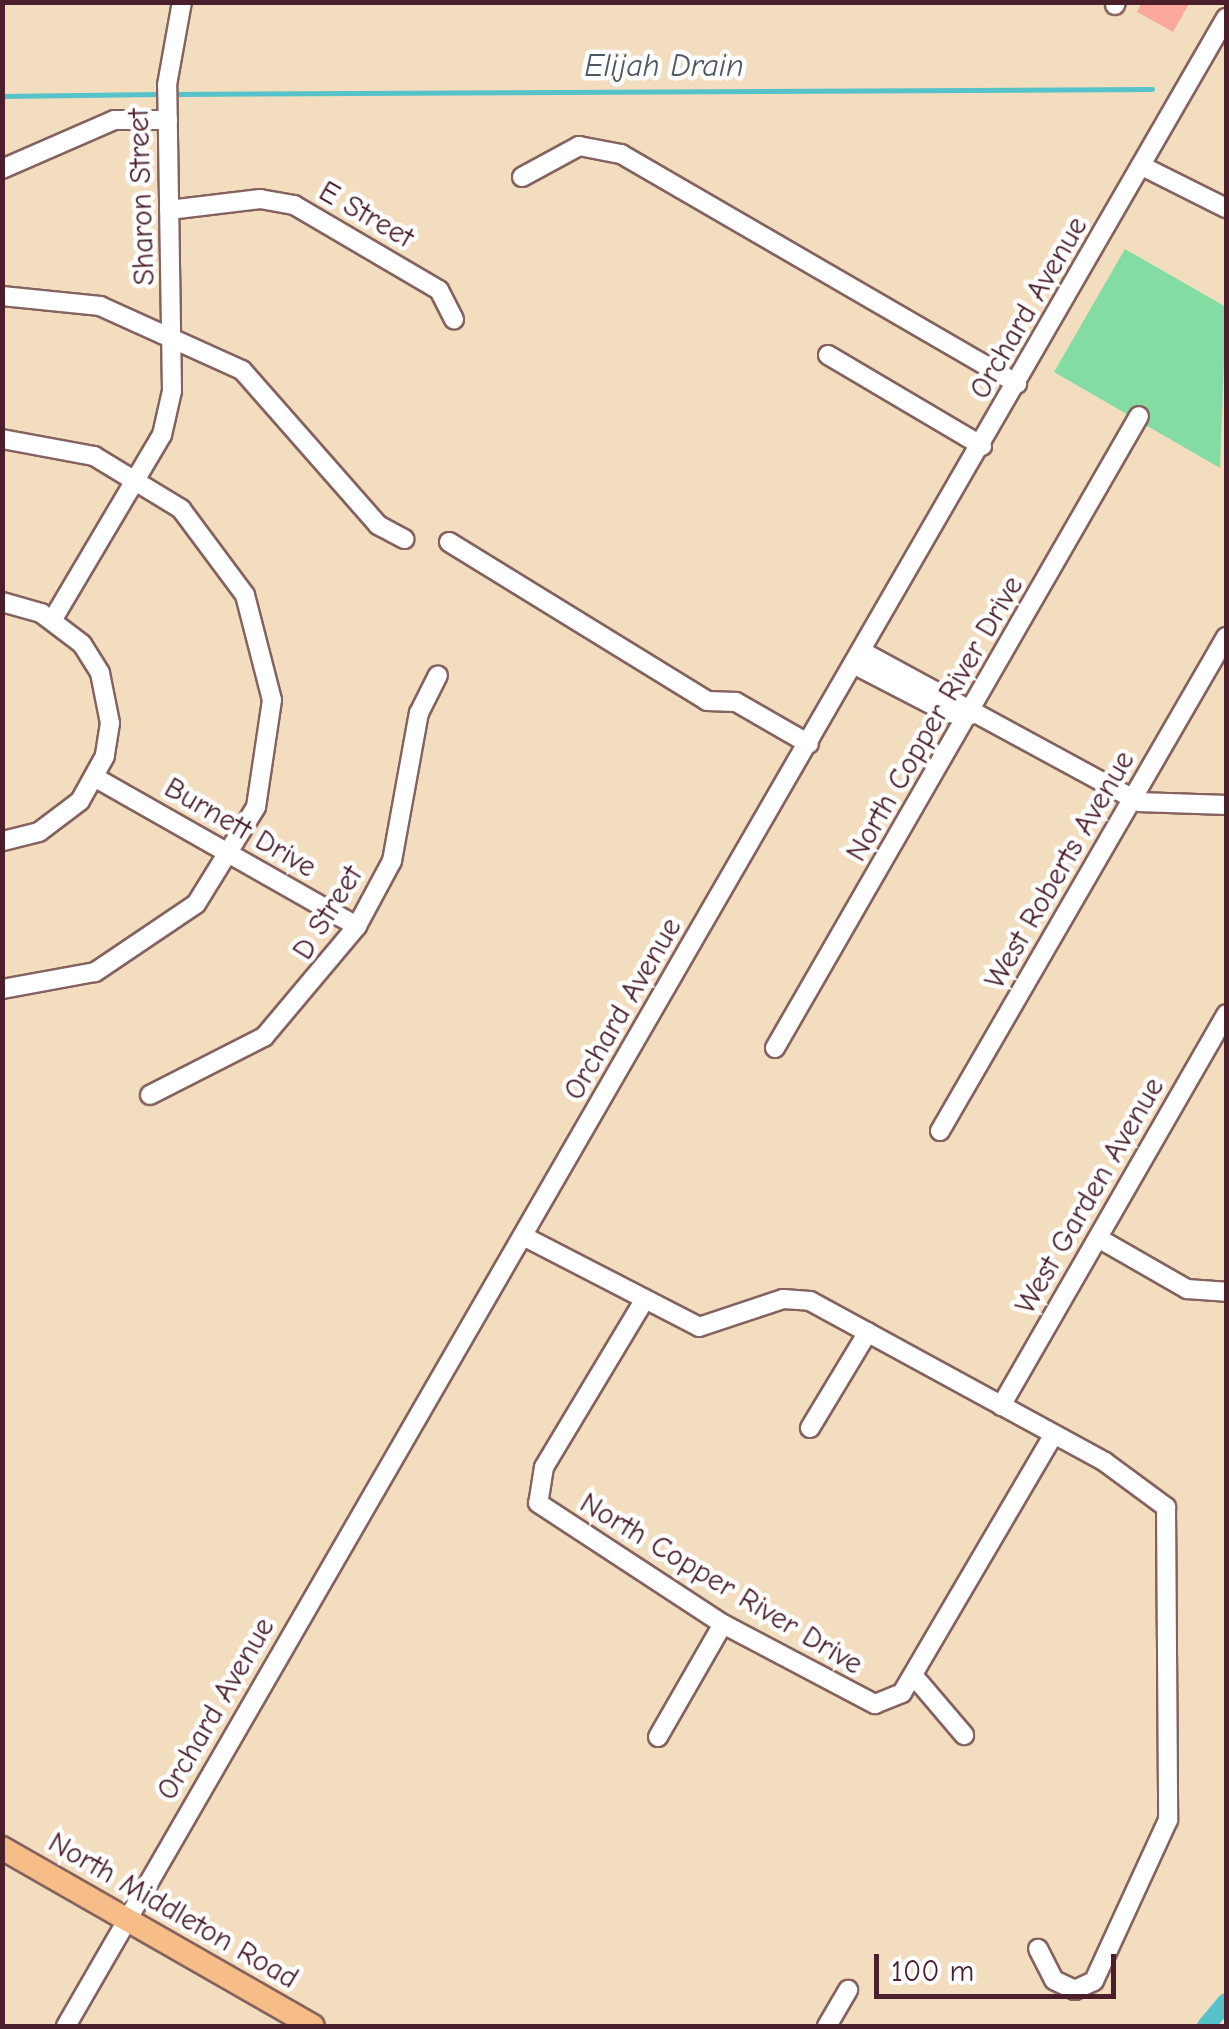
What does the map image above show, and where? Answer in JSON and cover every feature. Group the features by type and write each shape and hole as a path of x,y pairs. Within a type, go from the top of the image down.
{"main road":[{"name":"North Middleton Road","path":"2,1848 313,2026"}],"street":[{"name":"Sharon Street","path":"54,620 162,435 172,333 168,120 182,2"},
{"name":"Orchard Avenue","path":"66,2026 1142,166 1219,45 1226,18"},
{"path":"2,169 114,120 168,120"},
{"path":"522,176 579,146 621,154 1018,384"},
{"path":"1142,166 1226,208"},
{"name":"E Street","path":"169,210 260,199 294,204 439,290 454,318"},
{"path":"2,296 100,306 172,333 276,398 378,524 404,539"},
{"path":"828,355 982,446"},
{"name":"North Copper River Drive","path":"775,1048 971,715 1139,416"},
{"path":"2,439 94,456 137,477 217,548 264,646 269,754 233,856 150,944 96,972 2,988"},
{"path":"449,542 708,701 736,702 809,744"},
{"path":"2,602 54,620 82,644 106,689 109,740 96,778 54,824 2,841"},
{"name":"West Roberts Avenue","path":"940,1131 1226,636"},
{"path":"859,658 1133,799 1226,805"},
{"name":"D Street","path":"150,1095 264,1037 357,926 392,860 419,713 438,676"},
{"name":"Burnett Drive","path":"96,778 357,926"},
{"name":"West Garden Avenue","path":"1000,1406 1226,1014"},
{"path":"523,1236 642,1304 717,1327 795,1299 868,1332 1054,1436 1166,1506 1170,1769 1154,1865 1094,1981 1075,1990 1054,1980 1038,1949"},
{"path":"1098,1238 1187,1288 1226,1292"},
{"name":"North Copper River Drive","path":"642,1304 544,1467 538,1503 723,1624 875,1704 892,1702 913,1675"},
{"path":"810,1428 868,1332"},
{"path":"964,1735 913,1675 1054,1436"},
{"path":"658,1737 723,1624"},
{"path":"827,2026 848,1990"}],"green space":[{"path":"1125,249 1226,307 1220,468 1054,372"}],"building":[{"path":"1142,2 1190,2 1173,32 1137,12"}],"waterway":[{"name":"Elijah Drain","path":"176,94 1152,89"},
{"name":"Elijah Drain","path":"2,96 158,94"},
{"path":"1206,2026 1226,2002"}]}
